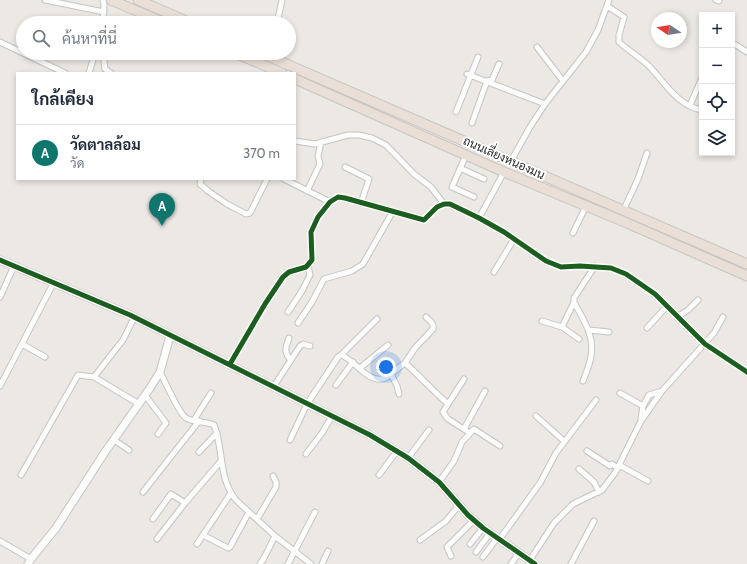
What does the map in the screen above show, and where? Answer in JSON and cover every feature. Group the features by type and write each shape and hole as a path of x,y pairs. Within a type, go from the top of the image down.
{"highway":[{"path":"111,0 149,16"},
{"path":"138,0 175,16"},
{"path":"248,60 266,70 277,72"},
{"name":"ถนนเลี่ยงหนองมน","path":"281,60 747,264"},
{"name":"ถนนเลี่ยงหนองมน","path":"296,79 504,172 747,276"},
{"path":"410,130 414,119"}],"street":[{"path":"45,0 104,12"},
{"path":"103,0 104,16"},
{"path":"278,16 282,0"},
{"path":"511,161 530,127 586,52 598,30 608,0"},
{"path":"607,6 624,17 619,35 619,42 645,63 676,96 699,109"},
{"path":"0,42 16,50"},
{"path":"735,45 747,52"},
{"path":"537,47 563,81"},
{"path":"456,112 469,74 478,56"},
{"path":"38,60 63,72"},
{"path":"89,72 93,60"},
{"path":"104,60 105,69 110,72"},
{"path":"472,123 488,81 492,80 499,64"},
{"path":"469,74 546,104"},
{"path":"690,105 699,84"},
{"path":"296,141 315,144 348,135 358,135 372,138 386,145 410,170 431,187 444,204"},
{"path":"307,191 320,164 318,156 321,142"},
{"path":"624,211 638,179 647,153"},
{"path":"466,155 452,187 474,197"},
{"path":"345,167 369,180 361,203"},
{"path":"460,168 484,178"},
{"path":"479,218 504,172"},
{"path":"201,180 200,184 208,191 246,214 250,213 266,180"},
{"path":"286,180 330,202"},
{"path":"230,364 265,304 283,277 289,272 308,266 312,260 311,232 318,217 330,202 338,197 424,220 438,207 444,204 450,204 504,232 546,261 561,267 595,266 611,268 626,274 655,294 705,344 747,372"},
{"path":"573,233 586,206"},
{"path":"298,323 312,302 324,279 352,271 363,264 393,211"},
{"path":"494,272 514,239"},
{"path":"0,260 54,282 134,318 230,364 397,451 439,482 459,505 483,528 532,562 554,522 573,504 602,490 619,467 641,421 662,391 714,333 722,317"},
{"path":"0,297 14,266"},
{"path":"288,312 302,291 310,275 308,266"},
{"path":"562,327 574,302 574,298 595,266"},
{"path":"0,386 54,282"},
{"path":"677,317 688,310 698,300"},
{"path":"574,302 588,330 591,340 591,358 583,381"},
{"path":"646,328 667,306"},
{"path":"340,355 353,362 372,378 378,380 387,377 405,363 415,348 433,329 434,326 426,317"},
{"path":"94,377 123,340 134,318"},
{"path":"290,440 307,404 338,357 377,319"},
{"path":"542,321 562,327 579,339"},
{"path":"588,330 609,332"},
{"path":"0,541 30,561 56,528 160,372 170,336"},
{"path":"289,338 285,348 287,356 290,360"},
{"path":"22,344 46,357"},
{"path":"274,386 300,346 303,344 310,346"},
{"path":"360,368 388,345"},
{"path":"336,385 353,362"},
{"path":"405,363 416,372 433,392 448,404"},
{"path":"160,372 182,415 186,418 209,422 214,425 217,433 225,480 231,493 275,536 311,564"},
{"path":"390,374 398,386 399,394"},
{"path":"21,475 78,375 94,377 139,404"},
{"path":"464,379 443,412 448,419 470,433"},
{"path":"464,429 485,391"},
{"path":"641,421 643,406 649,395 662,391"},
{"path":"143,492 197,421 212,393"},
{"path":"620,393 643,406"},
{"path":"145,395 166,423 158,434"},
{"path":"483,557 540,483 564,441 596,400"},
{"path":"306,454 322,433 332,416"},
{"path":"536,416 564,441"},
{"path":"439,482 454,461 462,442 474,429 500,446"},
{"path":"408,458 429,430"},
{"path":"199,452 217,433"},
{"path":"114,440 129,450"},
{"path":"379,475 397,451"},
{"path":"587,451 610,466 612,464 648,481"},
{"path":"157,539 221,461"},
{"path":"579,469 594,482 599,492"},
{"path":"257,519 276,487 276,482 273,476"},
{"path":"197,544 231,493"},
{"path":"153,519 171,494 185,503"},
{"path":"420,540 446,521 459,505"},
{"path":"203,535 228,548 230,547 249,512"},
{"path":"288,564 316,512"},
{"path":"451,556 447,547 474,520"},
{"path":"571,564 594,521"},
{"path":"470,544 483,528"},
{"path":"476,552 490,533"},
{"path":"260,564 275,536"},
{"path":"322,564 328,551"},
{"path":"511,564 519,553"}],"cycle path":[{"path":"230,364 265,304 283,277 289,272 306,267 312,260 311,232 318,217 330,202 338,197 424,220 437,207 444,204 450,204 504,232 546,261 561,267 580,266 611,268 626,274 655,294 705,344 747,372"},
{"path":"0,260 130,315 370,435 408,458 439,482 468,515 483,528 535,564"}],"place":[{"name":"วัดตาลล้อม","path":"162,226"}]}
